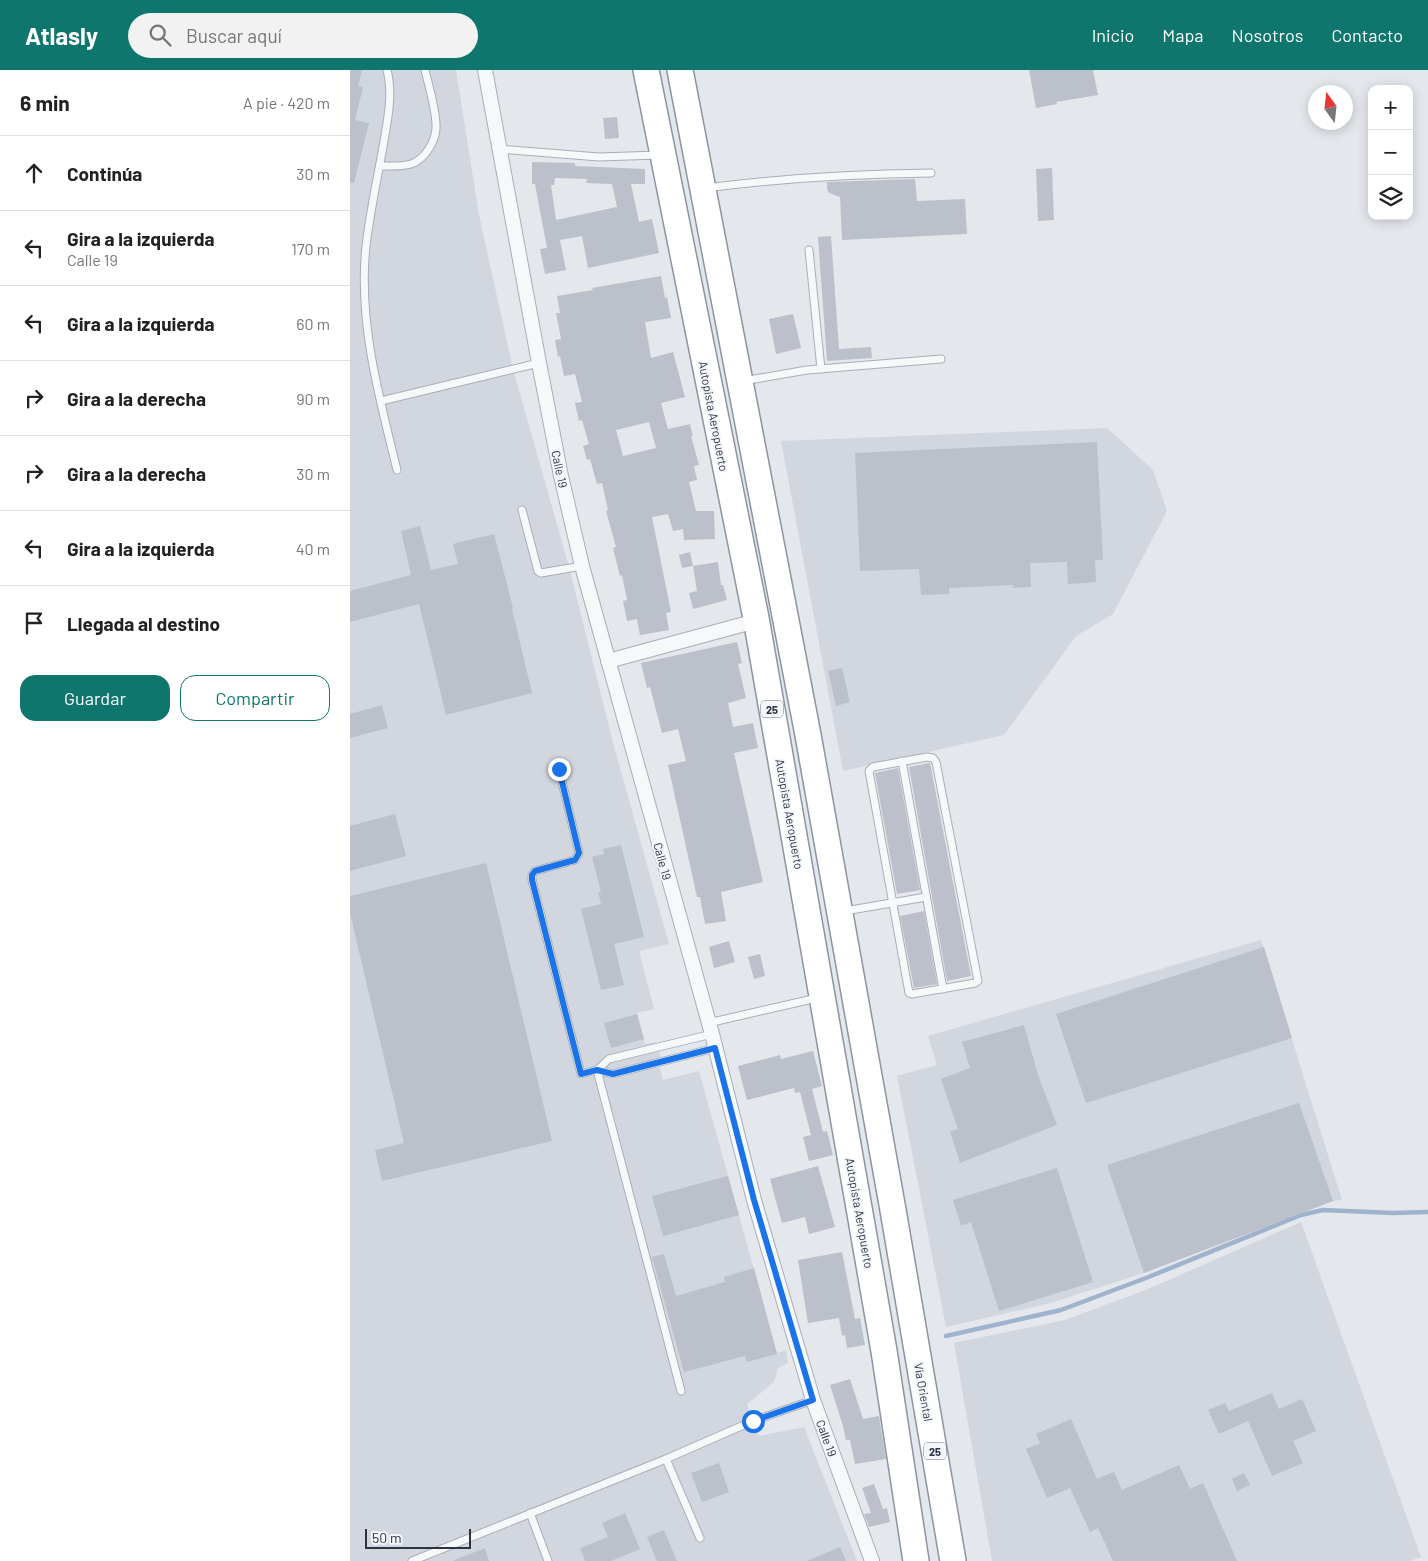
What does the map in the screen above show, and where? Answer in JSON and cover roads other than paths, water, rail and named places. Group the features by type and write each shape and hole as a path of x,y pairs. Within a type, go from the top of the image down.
{"highway":[{"name":"Autopista Aeropuerto","path":"646,70 661,155 756,621 884,1351 916,1561"},
{"name":"25","path":"680,70 808,735 840,912"},
{"name":"Vía Oriental","path":"840,912 893,1210 914,1342 944,1500 953,1561"}],"street":[{"name":"Calle 19","path":"485,70 498,149 561,476 582,566 710,1029 754,1200 813,1400 872,1561"},
{"path":"608,660 756,621"}],"lane":[{"path":"387,70 390,86 388,118 366,246 365,279 369,351 397,470"},
{"path":"380,166 397,167 413,164 426,154 434,142 437,125 426,70"},
{"path":"498,149 599,157 661,155"},
{"path":"703,188 749,182 848,174 931,173"},
{"path":"809,250 821,369"},
{"path":"740,382 821,369 941,359"},
{"path":"380,401 539,363"},
{"path":"522,510 538,571 582,566"},
{"path":"927,757 933,758 936,762 978,981 943,989 909,993 893,903 869,771 873,766 927,757"},
{"path":"902,761 943,989"},
{"path":"559,769 579,853 575,860 535,871 532,875 532,880 581,1074 597,1070 613,1074 715,1048"},
{"path":"840,912 926,897"},
{"path":"597,1070 609,1059 822,996"},
{"path":"597,1070 681,1391"},
{"path":"412,1561 666,1459 753,1421 813,1400"},
{"path":"666,1459 700,1538"},
{"path":"530,1513 548,1561"}],"waterway":[{"path":"946,1336 1061,1310 1146,1278 1301,1215 1323,1210 1393,1213 1428,1212"}]}
